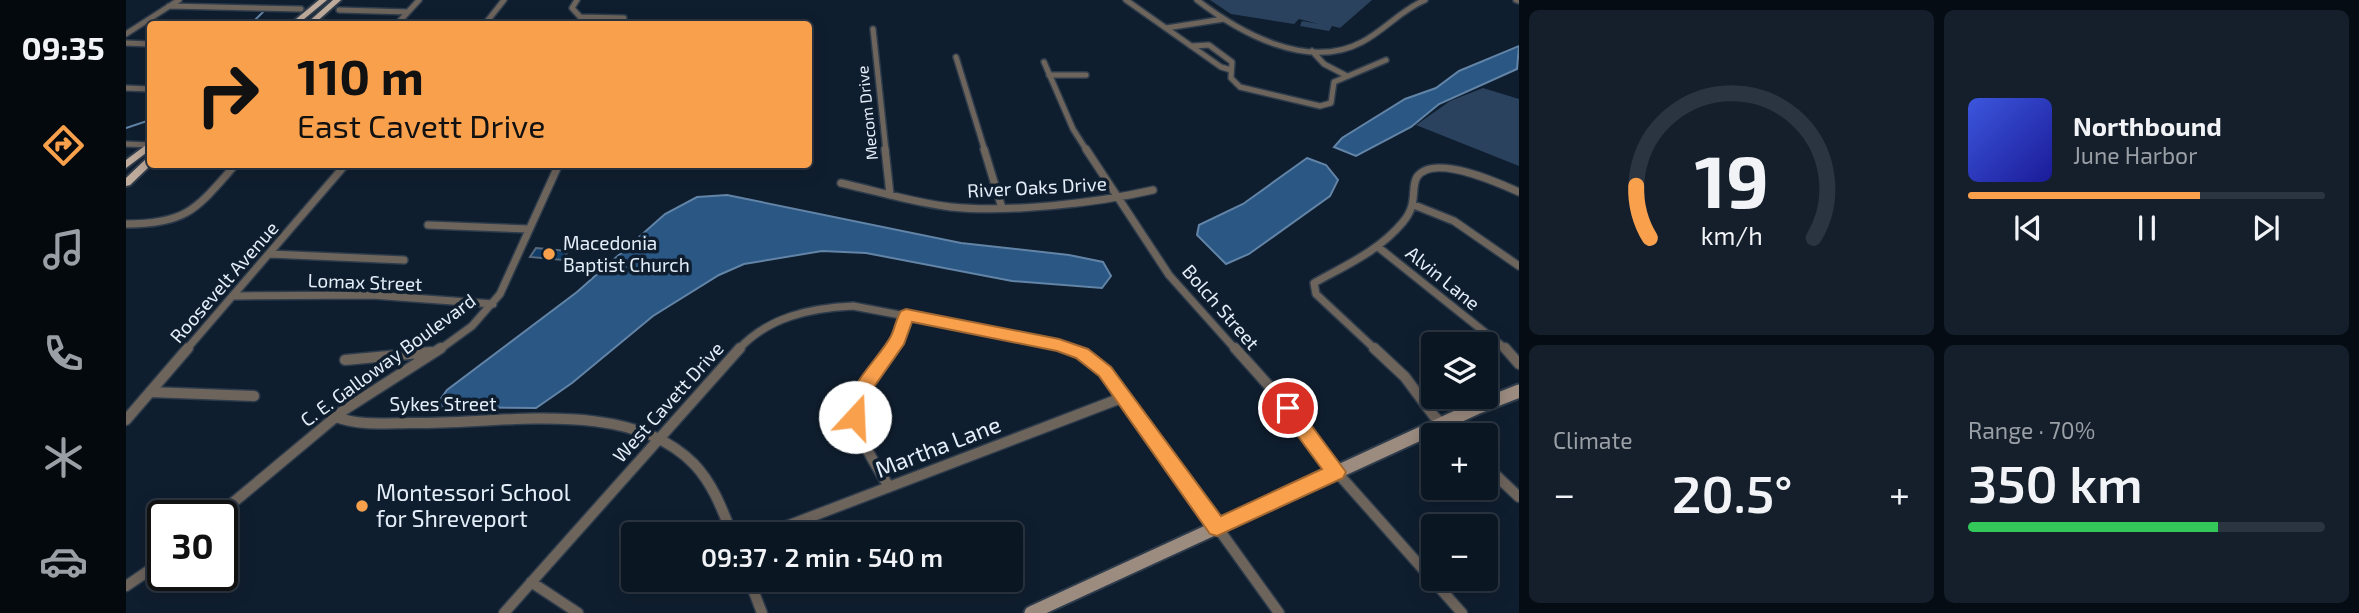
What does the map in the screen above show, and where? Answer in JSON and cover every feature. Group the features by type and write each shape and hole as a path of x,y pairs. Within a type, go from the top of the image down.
{"main road":[{"path":"298,21 323,0"},
{"path":"313,21 337,0"},
{"path":"126,165 147,148"},
{"path":"126,183 147,164"}],"street":[{"path":"126,34 179,0"},
{"path":"400,21 419,0"},
{"path":"487,21 504,0"},
{"path":"577,0 573,10 581,17 624,18"},
{"path":"1126,0 1222,67 1231,70"},
{"path":"1197,0 1254,37 1312,51 1344,50 1362,43 1399,12 1425,0"},
{"path":"169,6 301,9"},
{"path":"339,10 408,12"},
{"path":"580,21 581,17"},
{"path":"1166,28 1224,19"},
{"name":"Mecom Drive","path":"873,29 890,194"},
{"path":"126,43 147,44"},
{"path":"1191,46 1209,45 1232,62 1231,78 1250,91 1320,106 1331,103 1334,82 1386,60"},
{"path":"1312,51 1324,64 1347,76"},
{"path":"956,57 1002,208"},
{"name":"Bolch Street","path":"1044,62 1073,129 1169,275 1288,408 1318,451 1462,613"},
{"path":"1049,75 1086,75"},
{"path":"126,88 147,89"},
{"path":"126,144 147,145"},
{"path":"126,224 167,224 184,218 232,168"},
{"name":"Roosevelt Avenue","path":"126,420 343,168"},
{"name":"C. E. Galloway Boulevard","path":"236,500 336,417 480,319 494,304 557,168"},
{"path":"1441,423 1405,377 1316,294 1316,282 1378,247 1392,234 1413,205 1416,178 1421,172 1432,169 1465,171 1519,191"},
{"name":"River Oaks Drive","path":"841,183 950,207 1002,208 1119,198 1153,190"},
{"path":"1413,205 1454,221 1519,266"},
{"path":"428,225 529,229"},
{"name":"Alvin Lane","path":"1378,247 1506,349 1519,364"},
{"path":"270,254 404,260"},
{"name":"Lomax Street","path":"235,296 372,296 494,304"},
{"name":"West Cavett Drive","path":"504,613 735,352 757,333 783,318 806,310 834,306 872,308 1067,348 1095,362 1124,397 1279,613"},
{"path":"889,487 858,428 855,406 859,395 898,340 906,315"},
{"path":"345,360 434,352"},
{"path":"1444,423 1519,391"},
{"path":"150,392 254,396"},
{"name":"Martha Lane","path":"797,522 1124,397"},
{"name":"Sykes Street","path":"336,417 354,421 425,424 609,422 639,429 659,438 700,471 713,489 727,522"},
{"path":"1031,613 1421,434"},
{"path":"1498,477 1519,497"},
{"path":"126,586 147,572"},
{"path":"531,582 579,613"},
{"path":"754,592 762,613"}],"shaded area":[{"path":"1210,0 1372,0 1340,28 1332,26 1329,31 1300,26 1302,21 1319,24 1299,19 1294,24 1231,14"},
{"path":"1519,46 1517,69 1439,104 1411,127 1356,156 1334,147 1342,138 1405,99 1436,88 1459,71"},
{"path":"1483,88 1519,99 1519,166 1416,125 1450,101"},
{"path":"1307,158 1326,165 1338,180 1330,196 1249,254 1226,264 1197,235 1199,225 1243,204"},
{"path":"727,195 961,243 1069,255 1103,262 1111,276 1102,288 1012,281 866,253 822,251 744,264 719,275 653,316 572,383 536,408 435,407 447,390 577,292 665,214 697,197"}],"building":[{"name":"Macedonia Baptist Church","path":"536,248 568,251 563,260 530,257"}],"waterway":[{"path":"254,21 263,12 260,10"},
{"path":"126,128 147,121"}],"place":[{"name":"Macedonia Baptist Church","path":"549,254"},
{"name":"Montessori School for Shreveport","path":"362,506"}],"route":[{"path":"855,417 859,395 898,340 906,315 1059,345 1082,354 1105,371 1217,527 1337,472 1318,451 1288,408"}]}
